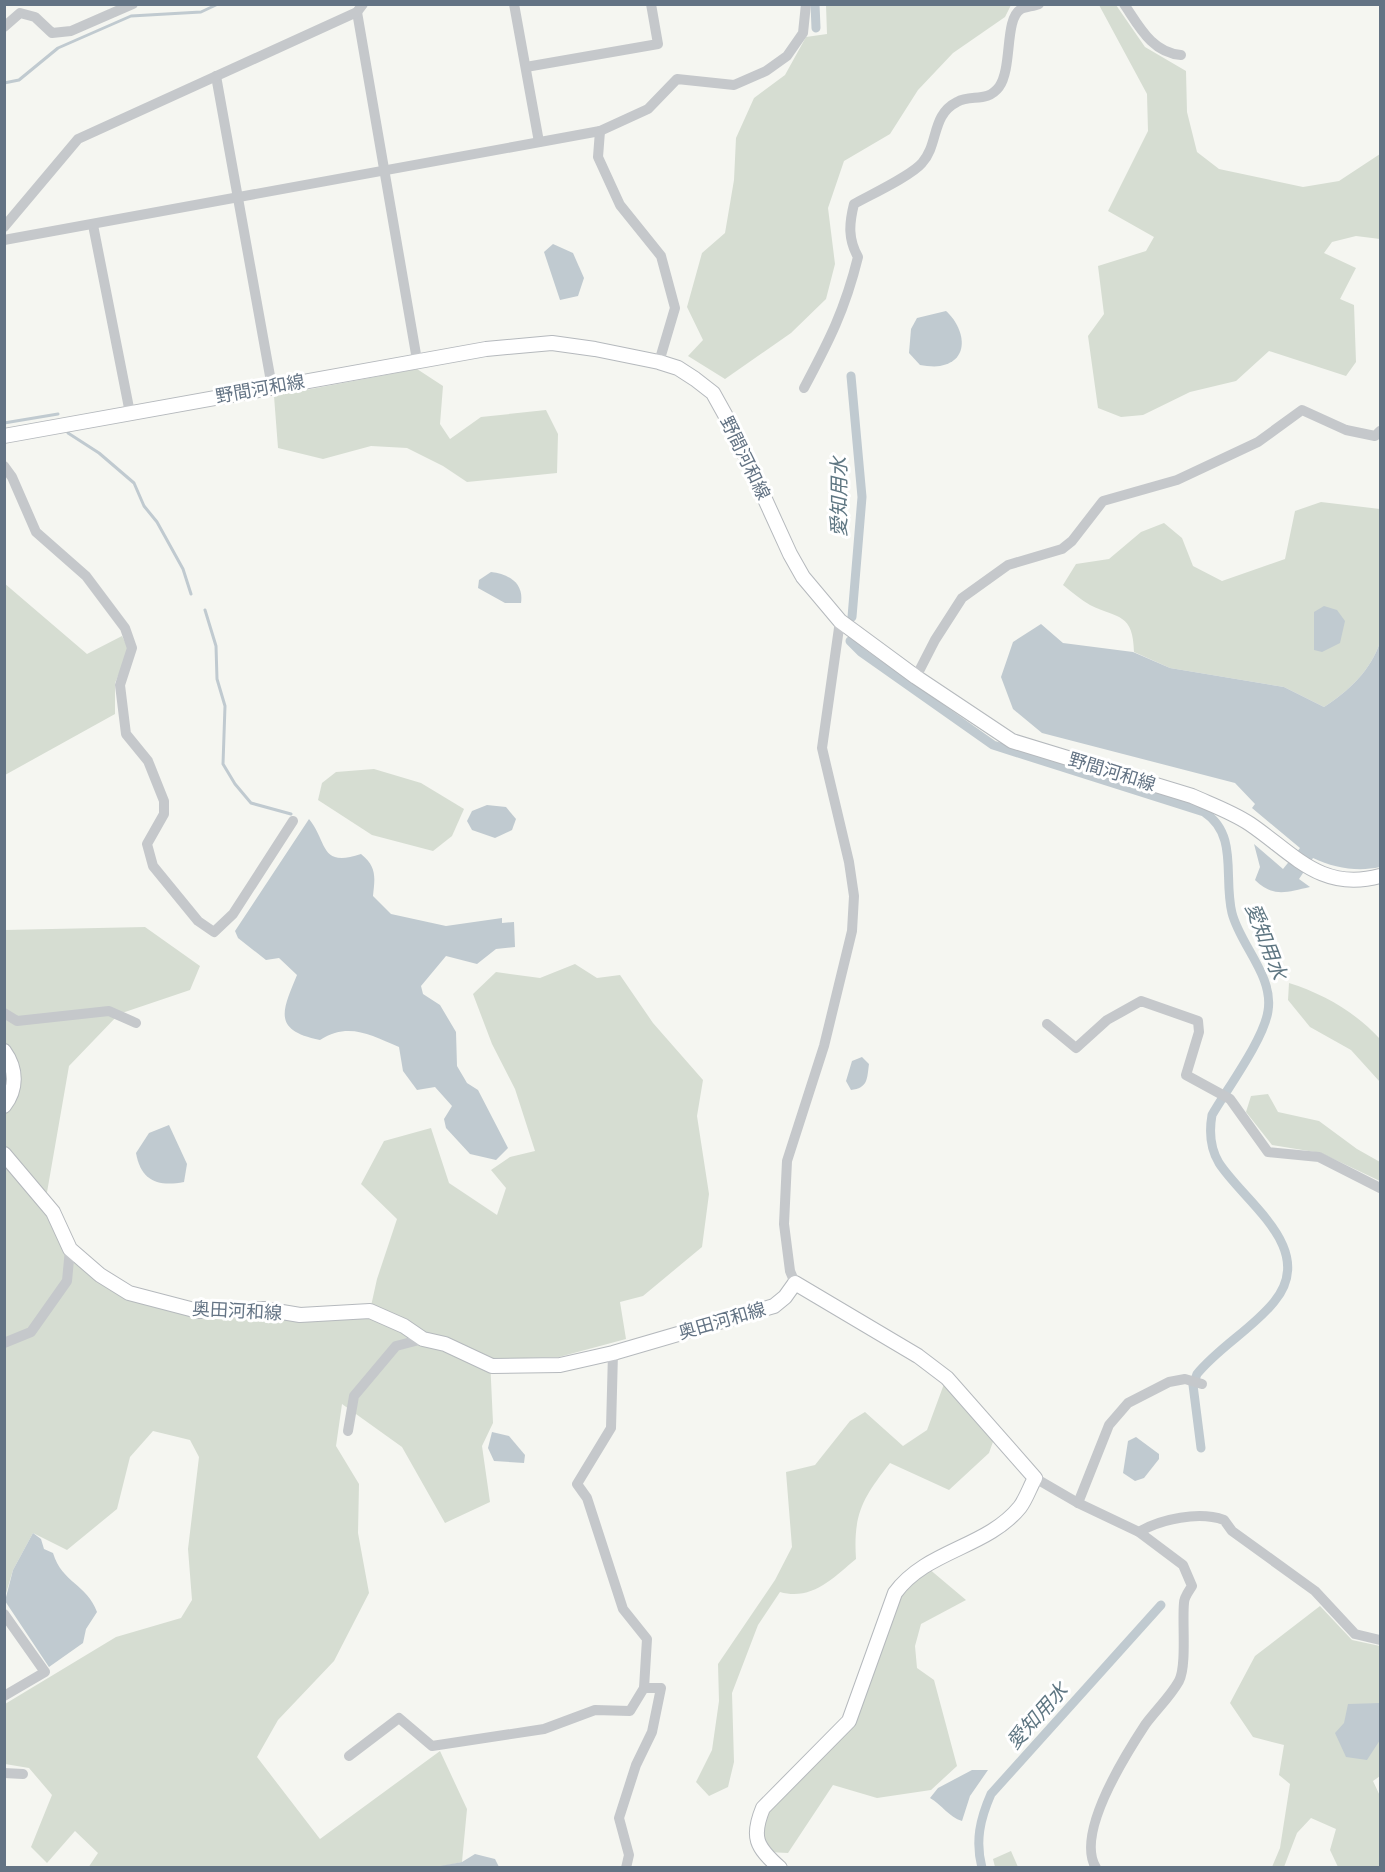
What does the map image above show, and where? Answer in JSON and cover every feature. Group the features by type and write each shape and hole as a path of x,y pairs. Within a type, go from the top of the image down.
{"main road":[{"name":"野間河和線","path":"4,436 486,349 552,343 659,362 678,368 713,393 733,429 790,554 815,594 840,621 916,677 1012,741 1192,796 1250,824 1311,871 1347,879 1380,876"},
{"path":"4,1051 15,1080 12,1095 4,1106"},
{"name":"奥田河和線","path":"4,1154 53,1212 70,1249 117,1287 168,1305 198,1311 264,1309 300,1315 370,1311 404,1326 423,1339 445,1344 492,1366 560,1365 613,1353 774,1306 785,1297 795,1283"},
{"path":"780,1868 761,1852 755,1826 763,1808 849,1721 895,1593 906,1579 921,1567 996,1529 1021,1506 1035,1478 947,1378 918,1356 795,1283"}],"street":[{"path":"4,27 20,13 35,17 52,33 71,31 133,4"},
{"path":"514,4 539,142"},
{"path":"526,67 658,44 651,4"},
{"path":"4,240 385,168 600,131 648,109 676,79 734,85 766,71 787,56 803,33 806,4"},
{"path":"804,387 838,322 849,295 858,258 851,245 849,221 854,204 920,165 934,146 936,122 957,102 987,97 999,87 1009,62 1012,20 1021,9 1039,4"},
{"path":"1124,4 1149,41 1170,54 1180,55"},
{"path":"4,227 78,139 360,8 417,360"},
{"path":"216,76 240,197 272,387"},
{"path":"600,131 598,157 620,205 661,256 675,308 659,362"},
{"path":"93,225 130,413"},
{"path":"916,677 935,640 962,598 1008,565 1062,549 1072,541 1103,501 1177,480 1258,442 1302,410 1346,430 1375,436 1380,431"},
{"path":"4,466 12,477 36,532 86,576 125,628 132,648 120,685 126,735 148,761 164,801 164,814 147,844 153,866 198,921 214,932 233,914 293,821"},
{"path":"795,1283 790,1271 784,1224 787,1161 824,1046 852,931 854,896 849,862 822,748 840,621"},
{"path":"1047,1024 1076,1048 1107,1020 1141,1001 1188,1016 1198,1021 1199,1032 1186,1075 1230,1099 1268,1152 1319,1157 1380,1188"},
{"path":"4,1013 17,1022 109,1011 136,1023"},
{"path":"4,1343 31,1332 67,1281 70,1249"},
{"path":"348,1431 354,1396 396,1346 423,1339"},
{"path":"349,1756 399,1718 432,1746 544,1729 595,1710 630,1710 644,1688 647,1639 622,1609 587,1497 577,1484 610,1428 613,1353"},
{"path":"1078,1503 1109,1425 1128,1403 1169,1382 1185,1379 1202,1384"},
{"path":"1035,1478 1078,1503 1139,1532 1183,1565 1192,1586 1184,1601 1185,1618 1180,1679 1145,1726 1106,1794 1091,1834 1092,1862 1096,1868"},
{"path":"1139,1532 1176,1520 1196,1517 1224,1520 1232,1531 1315,1591 1355,1634 1380,1640"},
{"path":"4,1614 45,1672 4,1696"},
{"path":"626,1868 629,1855 619,1818 636,1765 652,1732 661,1688 644,1688"},
{"path":"4,1773 23,1774"}],"shaded area":[{"path":"826,5 1011,5 1005,17 953,53 918,90 890,134 844,161 828,208 835,264 826,299 791,333 725,379 688,356 703,340 687,307 702,253 725,233 734,180 736,138 754,98 785,75 806,37 827,34"},
{"path":"1099,5 1116,5 1145,47 1186,71 1187,112 1197,152 1219,169 1303,187 1339,181 1380,154 1380,239 1356,236 1332,242 1324,253 1356,268 1340,299 1354,305 1356,362 1346,376 1269,351 1236,381 1190,392 1143,415 1121,417 1098,408 1088,336 1104,314 1098,266 1146,251 1154,237 1108,211 1148,131 1147,94"},
{"path":"553,244 573,253 584,278 578,296 560,300 544,252"},
{"path":"946,311 957,326 962,342 961,350 950,363 938,366 920,365 909,353 911,329 917,318"},
{"path":"417,369 443,386 440,424 450,439 481,417 546,410 558,434 557,473 467,482 443,466 407,448 371,446 323,459 278,448 274,396"},
{"path":"1321,502 1380,509 1380,642 1365,671 1342,694 1324,707 1284,687 1170,668 1134,652 1131,630 1122,619 1090,605 1063,585 1076,564 1109,559 1141,532 1164,523 1182,538 1193,566 1222,581 1285,559 1295,511"},
{"path":"491,572 509,577 518,585 521,603 505,603 478,588 479,580"},
{"path":"4,583 87,654 122,636 129,650 115,683 115,714 5,775"},
{"path":"1324,606 1337,610 1345,621 1340,643 1322,652 1314,650 1314,612"},
{"path":"1041,624 1063,643 1133,652 1170,668 1284,687 1324,707 1342,694 1365,671 1380,642 1380,867 1346,868 1313,858 1299,879 1310,887 1281,892 1268,889 1255,880 1260,867 1254,844 1283,869 1300,848 1252,808 1255,804 1235,783 1042,733 1013,709 1001,677 1013,642"},
{"path":"374,769 421,783 464,809 452,836 433,851 372,835 318,800 322,783 336,772"},
{"path":"487,805 506,807 516,819 512,830 495,838 472,830 467,821 472,811"},
{"path":"309,819 331,855 338,858 361,854 370,863 374,873 373,896 391,914 446,926 502,918 502,923 514,922 515,947 496,949 477,964 446,956 421,986 423,994 440,1005 456,1032 457,1066 467,1083 478,1090 508,1148 496,1160 470,1154 446,1128 444,1119 452,1106 435,1087 417,1090 403,1071 399,1047 360,1032 340,1032 320,1040 294,1031 287,1024 285,1008 297,975 279,958 266,960 238,938 235,931"},
{"path":"145,927 200,966 190,990 119,1014 69,1066 46,1198 97,1280 114,1292 167,1310 198,1317 262,1313 369,1315 377,1279 397,1219 361,1184 384,1141 431,1128 449,1183 497,1215 506,1188 491,1170 510,1157 535,1151 515,1089 492,1044 473,994 496,972 540,978 575,964 597,978 620,975 653,1023 703,1080 697,1116 709,1194 702,1247 643,1296 620,1302 626,1339 559,1357 490,1359 493,1423 482,1446 490,1502 445,1523 402,1447 342,1404 336,1446 359,1484 358,1533 369,1593 334,1661 278,1720 257,1757 320,1839 440,1751 467,1809 462,1862 435,1868 88,1868 98,1853 75,1831 47,1863 31,1847 52,1795 29,1768 5,1764 5,1704 116,1637 181,1618 192,1600 188,1549 199,1457 190,1440 153,1431 130,1457 117,1509 67,1550 33,1533 13,1570 5,1597 5,930"},
{"path":"1289,983 1338,1005 1360,1020 1380,1039 1380,1082 1351,1050 1310,1027 1288,1000"},
{"path":"862,1057 869,1064 866,1082 861,1087 851,1090 846,1081 852,1061"},
{"path":"1268,1094 1278,1112 1319,1121 1357,1149 1380,1162 1380,1181 1321,1153 1272,1145 1246,1112 1251,1096"},
{"path":"169,1125 187,1164 184,1182 166,1184 147,1176 138,1162 136,1153 149,1133"},
{"path":"944,1384 994,1439 989,1453 949,1490 890,1463 873,1486 858,1518 856,1559 812,1591 792,1594 780,1592 758,1625 732,1693 734,1762 728,1787 709,1796 696,1782 712,1750 719,1701 718,1664 775,1580 792,1547 786,1472 815,1465 850,1421 865,1412 903,1446 927,1430"},
{"path":"492,1432 509,1436 525,1455 524,1463 494,1461 488,1448"},
{"path":"1136,1437 1159,1454 1159,1459 1144,1478 1135,1481 1123,1473 1128,1441"},
{"path":"33,1533 41,1539 44,1549 53,1553 62,1571 87,1595 97,1612 86,1629 83,1643 49,1667 5,1601 13,1570"},
{"path":"928,1568 966,1600 921,1624 915,1646 917,1668 934,1680 957,1766 931,1790 877,1798 833,1785 788,1853 768,1852 761,1831 768,1809 852,1725 898,1596"},
{"path":"1320,1606 1352,1640 1380,1646 1380,1776 1373,1781 1380,1796 1380,1867 1338,1867 1330,1850 1336,1829 1311,1818 1297,1833 1284,1867 1272,1867 1280,1848 1290,1784 1279,1775 1284,1745 1253,1737 1230,1703 1255,1656"},
{"path":"1380,1703 1380,1740 1367,1760 1346,1757 1335,1733 1344,1723 1348,1704"},
{"path":"972,1770 988,1770 970,1796 962,1821 953,1817 930,1798 938,1788"},
{"path":"1011,1851 1018,1867 995,1867 993,1859"},
{"path":"475,1854 495,1859 499,1867 435,1867 462,1862"}],"waterway":[{"path":"4,83 19,80 58,48 131,16 201,12 218,4"},
{"name":"愛知用水","path":"815,4 816,28"},
{"name":"愛知用水","path":"851,376 862,497 852,617"},
{"path":"4,423 58,414"},
{"path":"68,433 99,453 134,483 144,506 157,522 183,569 191,594"},
{"path":"205,610 216,646 217,679 225,706 223,764 235,784 251,803 291,814"},
{"name":"愛知用水","path":"850,641 861,652 993,745 1204,812 1215,821 1222,832 1228,858 1232,913 1261,973 1269,998 1268,1011 1260,1035 1212,1115 1211,1140 1219,1163 1273,1228 1283,1245 1288,1264 1285,1282 1274,1302 1197,1374 1193,1385 1201,1448"},
{"name":"愛知用水","path":"982,1868 979,1849 980,1830 991,1794 1161,1605"}]}
